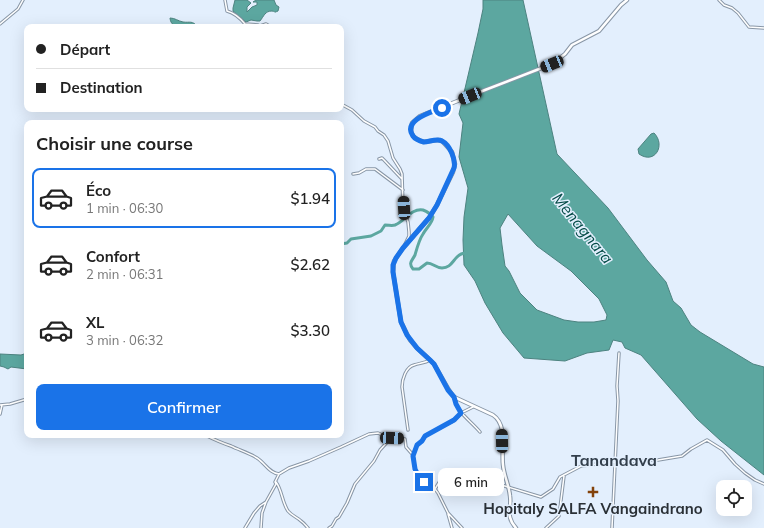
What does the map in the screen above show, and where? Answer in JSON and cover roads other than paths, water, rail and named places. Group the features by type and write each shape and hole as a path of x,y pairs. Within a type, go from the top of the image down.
{"main road":[{"path":"516,528 512,523 509,514 509,487 503,466 502,432 500,422 494,415 454,397 451,394 437,368 410,340 401,322 393,272 394,261 403,248 429,218 453,172 455,164 452,152 442,141 438,140 423,142 413,136 411,131 412,123 420,116 552,64 565,54 572,45 591,36 599,30 627,0"}],"street":[{"path":"0,24 18,9 23,0"},
{"path":"225,0 228,10 245,24"},
{"path":"719,0 724,5 732,8 738,13 750,27 764,28"},
{"path":"344,106 352,110 364,121 375,127 384,135 388,141 393,158 400,169 402,174 404,208 409,232 403,248"},
{"path":"379,159 382,158 402,178"},
{"path":"353,174 359,173 366,169 375,169 402,190"},
{"path":"612,528 619,353"},
{"path":"408,430 402,380 409,367 428,362 430,360"},
{"path":"454,397 461,413 480,432"},
{"path":"0,414 1,405 24,400"},
{"path":"452,528 448,513 438,493 418,475 415,469 413,456 417,445 425,436 454,420 461,413 474,406"},
{"path":"261,528 262,513 276,484 275,482 279,474 289,468 369,434 378,433 382,436 405,439 406,447 413,456"},
{"path":"210,438 253,456 272,472 279,474"},
{"path":"329,528 339,517 355,484 374,461 380,450 392,438"},
{"path":"435,489 440,481 450,479 498,484 541,497 553,490 560,477 581,466 615,462 658,460 682,456 707,440 723,450 735,464 755,480 764,484"},
{"path":"546,528 559,516 564,476"},
{"path":"275,482 289,511 293,516 301,520 308,528"},
{"path":"245,528 254,513 266,502"},
{"path":"448,513 462,528"}],"water":[{"path":"235,0 247,0 251,3 247,7 247,12 252,7 257,5 257,2 253,2 256,0 274,0 276,5 279,7 278,11 270,11 266,13 260,21 251,20 246,22 233,11"},
{"name":"Menagnara","path":"483,0 523,0 557,154 608,208 647,260 666,282 673,301 681,308 691,325 753,364 764,367 764,475 721,441 697,419 641,355 625,348 622,342 613,340 609,350 587,353 565,361 524,358 503,333 485,303 475,281 464,265 464,217 468,188 459,157 463,123 459,114 483,9","holes":["508,214 537,246 571,271 599,299 607,315 606,320 594,322 564,320 537,310 520,293 505,266 500,228"]},
{"path":"170,18 173,18 194,24 172,24"},
{"path":"654,133 659,143 657,152 650,157 645,157 639,154 638,149 651,134"},
{"path":"0,354 24,354 24,369 11,367 8,369 0,366"}],"waterway":[{"path":"344,244 347,243 351,239 371,236 381,231 385,225 395,225 415,211 423,210 433,217 420,239 411,262 413,269 419,269 427,263 440,268 445,268 449,266 459,255 466,253"}],"place":[{"name":"Hopitaly SALFA Vangaindrano","path":"593,492"}],"district":[{"name":"Tanandava","path":"614,460"}]}
